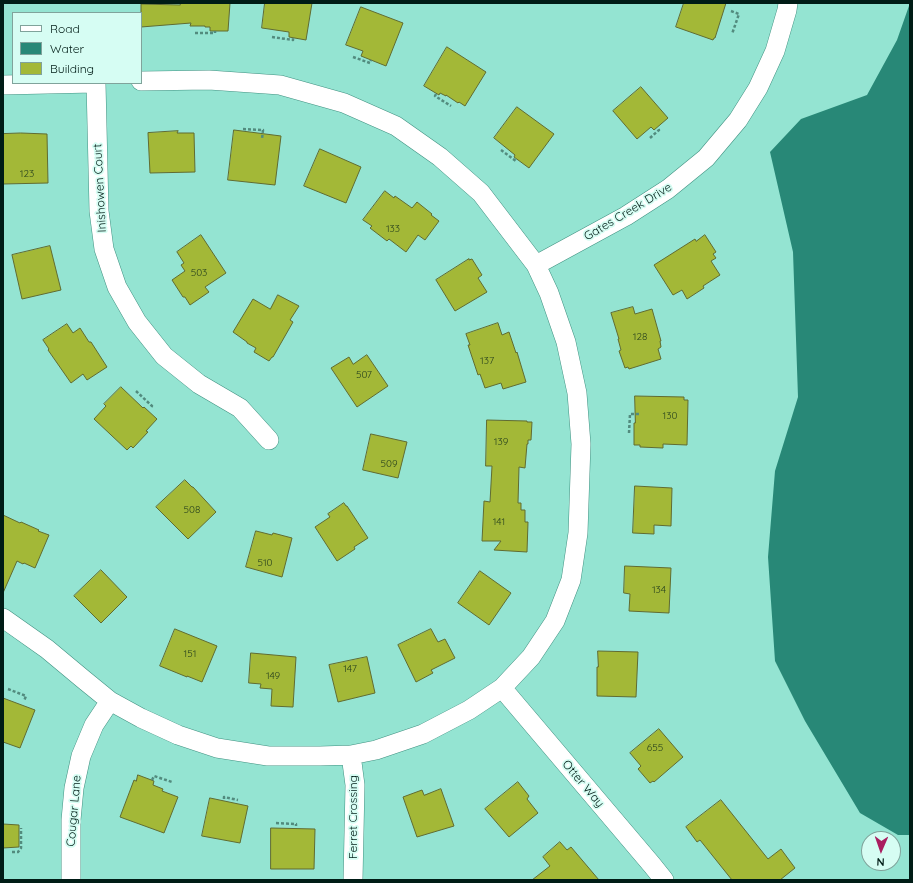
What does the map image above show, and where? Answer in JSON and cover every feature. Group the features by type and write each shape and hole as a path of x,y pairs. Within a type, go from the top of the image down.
{"street":[{"name":"Gates Creek Drive","path":"536,265 626,216 668,189 706,158 738,120 758,88 775,51 788,3"},
{"path":"3,618 47,649 110,701 141,718 178,735 217,748 268,756 351,755 376,750 423,734 469,710 502,688 531,657 555,621 571,580 578,533 581,444 577,393 566,342 550,293 536,265 481,193 440,157 396,126 344,103 280,85 209,80 142,81"},
{"path":"3,85 49,84"},
{"name":"Inishowen Court","path":"95,84 99,211 104,249 117,287 137,322 164,356 198,384 240,408 269,440"},
{"name":"Otter Way","path":"502,688 664,880"},
{"name":"Cougar Lane","path":"70,880 71,820 74,788 79,762 94,725 110,701"},
{"name":"Ferret Crossing","path":"351,755 355,785 353,880"}],"path":[{"path":"731,11 739,14 732,34"},
{"path":"195,33 215,33 215,31"},
{"path":"272,37 292,40 293,38"},
{"path":"353,56 370,63 371,60"},
{"path":"436,94 435,96 451,106"},
{"path":"243,128 263,130 262,139"},
{"path":"650,138 659,130 657,128"},
{"path":"501,150 516,161 517,160"},
{"path":"136,391 152,406 150,408"},
{"path":"629,432 630,414 640,414"},
{"path":"8,689 26,696 24,701"},
{"path":"152,780 154,776 172,782"},
{"path":"224,799 224,797 238,800"},
{"path":"276,823 296,824 296,826"},
{"path":"12,852 18,852 21,848 21,828"}],"water":[{"path":"910,3 910,835 901,835 901,831 891,831 860,813 805,721 775,661 768,557 775,471 798,397 793,252 770,152 801,119 867,95 897,40"}],"building":[{"path":"180,3 230,3 228,31 210,31 210,27 190,26 191,23 142,27 141,4 180,5"},
{"path":"265,3 312,3 306,40 289,37 289,32 262,28"},
{"path":"684,3 726,3 715,38 713,40 676,27"},
{"path":"361,7 403,23 386,66 361,56 363,51 346,45"},
{"path":"447,47 486,72 465,106 446,95 440,93 439,95 424,86"},
{"path":"641,87 668,118 654,130 651,127 637,139 613,111"},
{"path":"517,107 554,134 529,168 514,157 515,155 494,138"},
{"path":"234,130 281,136 275,185 228,180"},
{"path":"178,131 177,133 194,133 195,172 150,173 148,133"},
{"path":"3,134 47,134 48,183 3,184"},
{"path":"320,149 361,167 346,203 304,186"},
{"path":"385,191 412,208 417,202 439,221 425,240 418,235 406,252 389,239 387,241 370,228 372,226 363,220"},
{"path":"201,235 226,273 205,287 209,292 190,305 172,280 185,271 181,265 184,263 177,252"},
{"path":"705,235 716,252 713,254 716,258 711,261 720,275 687,299 682,290 673,295 654,265 695,239 696,241"},
{"path":"50,246 61,290 22,299 12,255"},
{"path":"469,259 472,259 482,275 478,278 487,292 455,311 436,280"},
{"path":"278,295 299,306 290,320 293,322 273,357 269,361 254,352 256,348 233,332 253,299 270,309"},
{"path":"633,307 635,314 652,309 661,341 661,347 658,349 661,359 629,369 628,367 625,368 619,351 621,350 619,339 611,313"},
{"path":"498,323 502,335 509,332 526,382 503,389 501,383 485,388 480,374 478,375 466,334"},
{"path":"67,324 73,333 80,328 107,367 87,380 83,374 71,383 48,350 49,349 43,340"},
{"path":"367,355 388,386 357,407 331,368 349,357 353,364"},
{"path":"121,387 157,419 146,431 148,432 133,448 131,446 127,450 94,419 106,406 104,404"},
{"path":"635,396 684,397 684,400 688,400 687,445 663,444 663,448 640,447 640,445 634,445"},
{"path":"487,420 532,422 531,440 528,440 527,444 525,468 519,467 518,503 521,503 521,510 525,510 525,522 528,522 527,552 494,550 501,541 482,541 484,501 490,502 492,466 486,466"},
{"path":"371,434 407,442 398,478 363,470"},
{"path":"185,480 216,512 188,539 156,507"},
{"path":"635,486 672,488 671,526 654,525 654,534 633,533"},
{"path":"344,503 368,538 337,561 315,527 330,517 328,514"},
{"path":"3,515 49,535 35,568 17,561 3,593"},
{"path":"256,531 272,535 273,533 292,538 282,577 246,567"},
{"path":"625,566 671,568 669,613 629,611 630,594 624,593"},
{"path":"101,570 127,597 101,623 74,596"},
{"path":"480,571 511,593 489,625 458,603"},
{"path":"175,629 217,646 202,682 160,666"},
{"path":"431,629 438,642 445,639 455,658 431,670 433,673 416,682 398,645"},
{"path":"598,651 638,652 636,697 597,696"},
{"path":"251,653 296,657 293,707 271,706 272,689 260,688 261,684 249,683"},
{"path":"367,657 375,693 338,702 329,665"},
{"path":"3,698 35,710 20,748 3,742"},
{"path":"659,729 683,757 654,782 653,781 650,783 638,769 641,766 630,753"},
{"path":"138,775 154,781 153,785 163,789 162,791 178,797 164,833 120,817 134,780 136,781"},
{"path":"518,782 529,796 527,799 538,813 509,837 485,809"},
{"path":"441,789 454,826 417,837 403,797 422,790 424,795"},
{"path":"210,798 248,806 240,843 202,836"},
{"path":"721,800 768,859 781,849 795,868 780,880 732,880 700,840 697,842 686,827"},
{"path":"3,824 19,825 19,847 3,848"},
{"path":"271,828 315,829 314,869 271,869"},
{"path":"560,842 567,850 571,847 599,880 532,880 550,866 543,857"}]}
